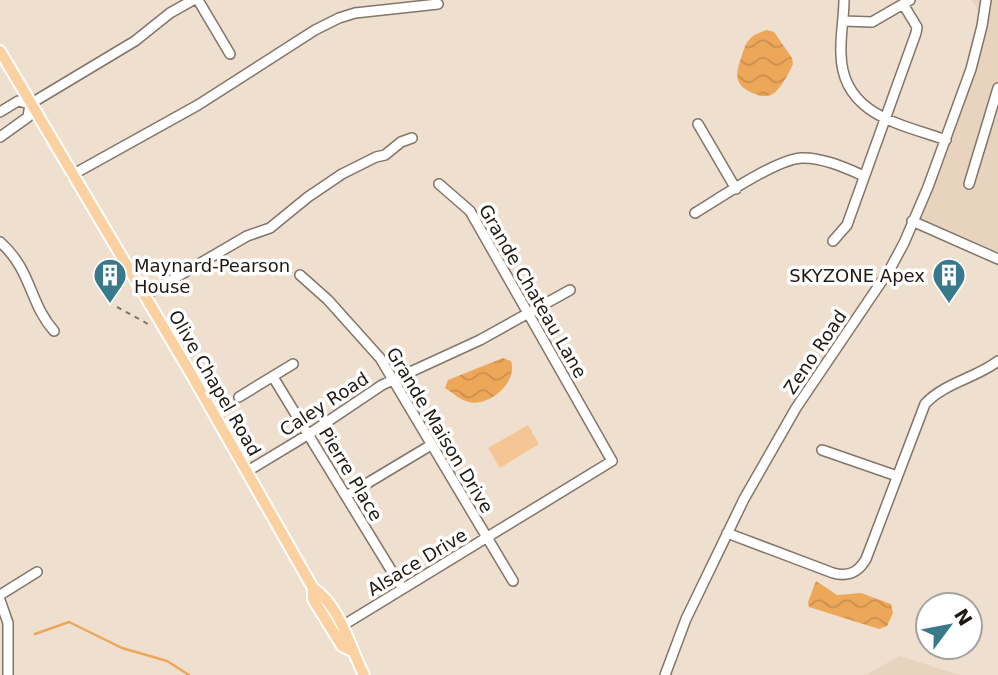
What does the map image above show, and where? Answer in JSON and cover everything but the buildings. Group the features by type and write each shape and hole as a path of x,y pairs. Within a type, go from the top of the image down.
{"main road":[{"name":"Olive Chapel Road","path":"0,51 313,588 322,594 351,640 352,651 364,675"},
{"name":"Olive Chapel Road","path":"313,588 313,599 342,646 352,651"}],"street":[{"path":"0,112 18,101 30,104 135,41 170,13 196,0 230,54"},
{"path":"844,0 841,55 843,74 859,100 885,120 946,140"},
{"name":"Zeno Road","path":"665,675 686,619 727,533 796,408 890,269 946,140 971,69 986,0"},
{"path":"833,241 847,225 917,27 907,2 872,22 843,21"},
{"path":"72,175 198,105 315,30 339,18 355,13 438,4"},
{"path":"969,184 998,88"},
{"path":"0,137 28,117 30,104"},
{"path":"698,124 736,190"},
{"path":"145,296 247,236 270,228 342,174 385,155 401,142 412,138"},
{"path":"695,213 781,164 804,158 822,160 864,176"},
{"name":"Grande Chateau Lane","path":"439,184 470,211 591,421"},
{"path":"912,221 998,259"},
{"path":"0,242 23,269 43,318 54,331"},
{"name":"Grande Maison Drive","path":"300,275 328,300 371,347 394,380 513,581"},
{"name":"Caley Road","path":"246,472 394,380 480,340 570,289"},
{"path":"727,533 833,573 850,575 860,568 866,559 921,410 929,400 998,361"},
{"path":"239,397 293,365"},
{"name":"Pierre Place","path":"273,377 402,588"},
{"name":"Alsace Drive","path":"342,626 612,461 591,421"},
{"path":"346,496 432,444"},
{"path":"822,450 897,476"},
{"path":"8,675 8,623 0,597 37,572"}],"path":[{"path":"117,307 151,326"}],"shaded area":[{"path":"972,0 998,0 998,259 912,221 928,187 983,19"},
{"path":"528,425 539,444 500,468 488,448"},
{"path":"900,656 959,675 865,675"}],"water":[{"path":"767,30 774,32 792,58 793,64 778,90 763,96 743,87 737,74 748,41"},
{"path":"503,358 511,361 510,377 506,385 493,397 477,403 469,402 445,388 448,380"},
{"path":"816,581 837,595 861,593 891,604 893,613 887,626 879,629 809,607 808,602"}],"waterway":[{"path":"35,634 69,622 122,648 167,661 189,675"}],"place":[{"name":"Maynard-Pearson House","path":"110,305"},
{"name":"SKYZONE Apex","path":"949,305"}]}
